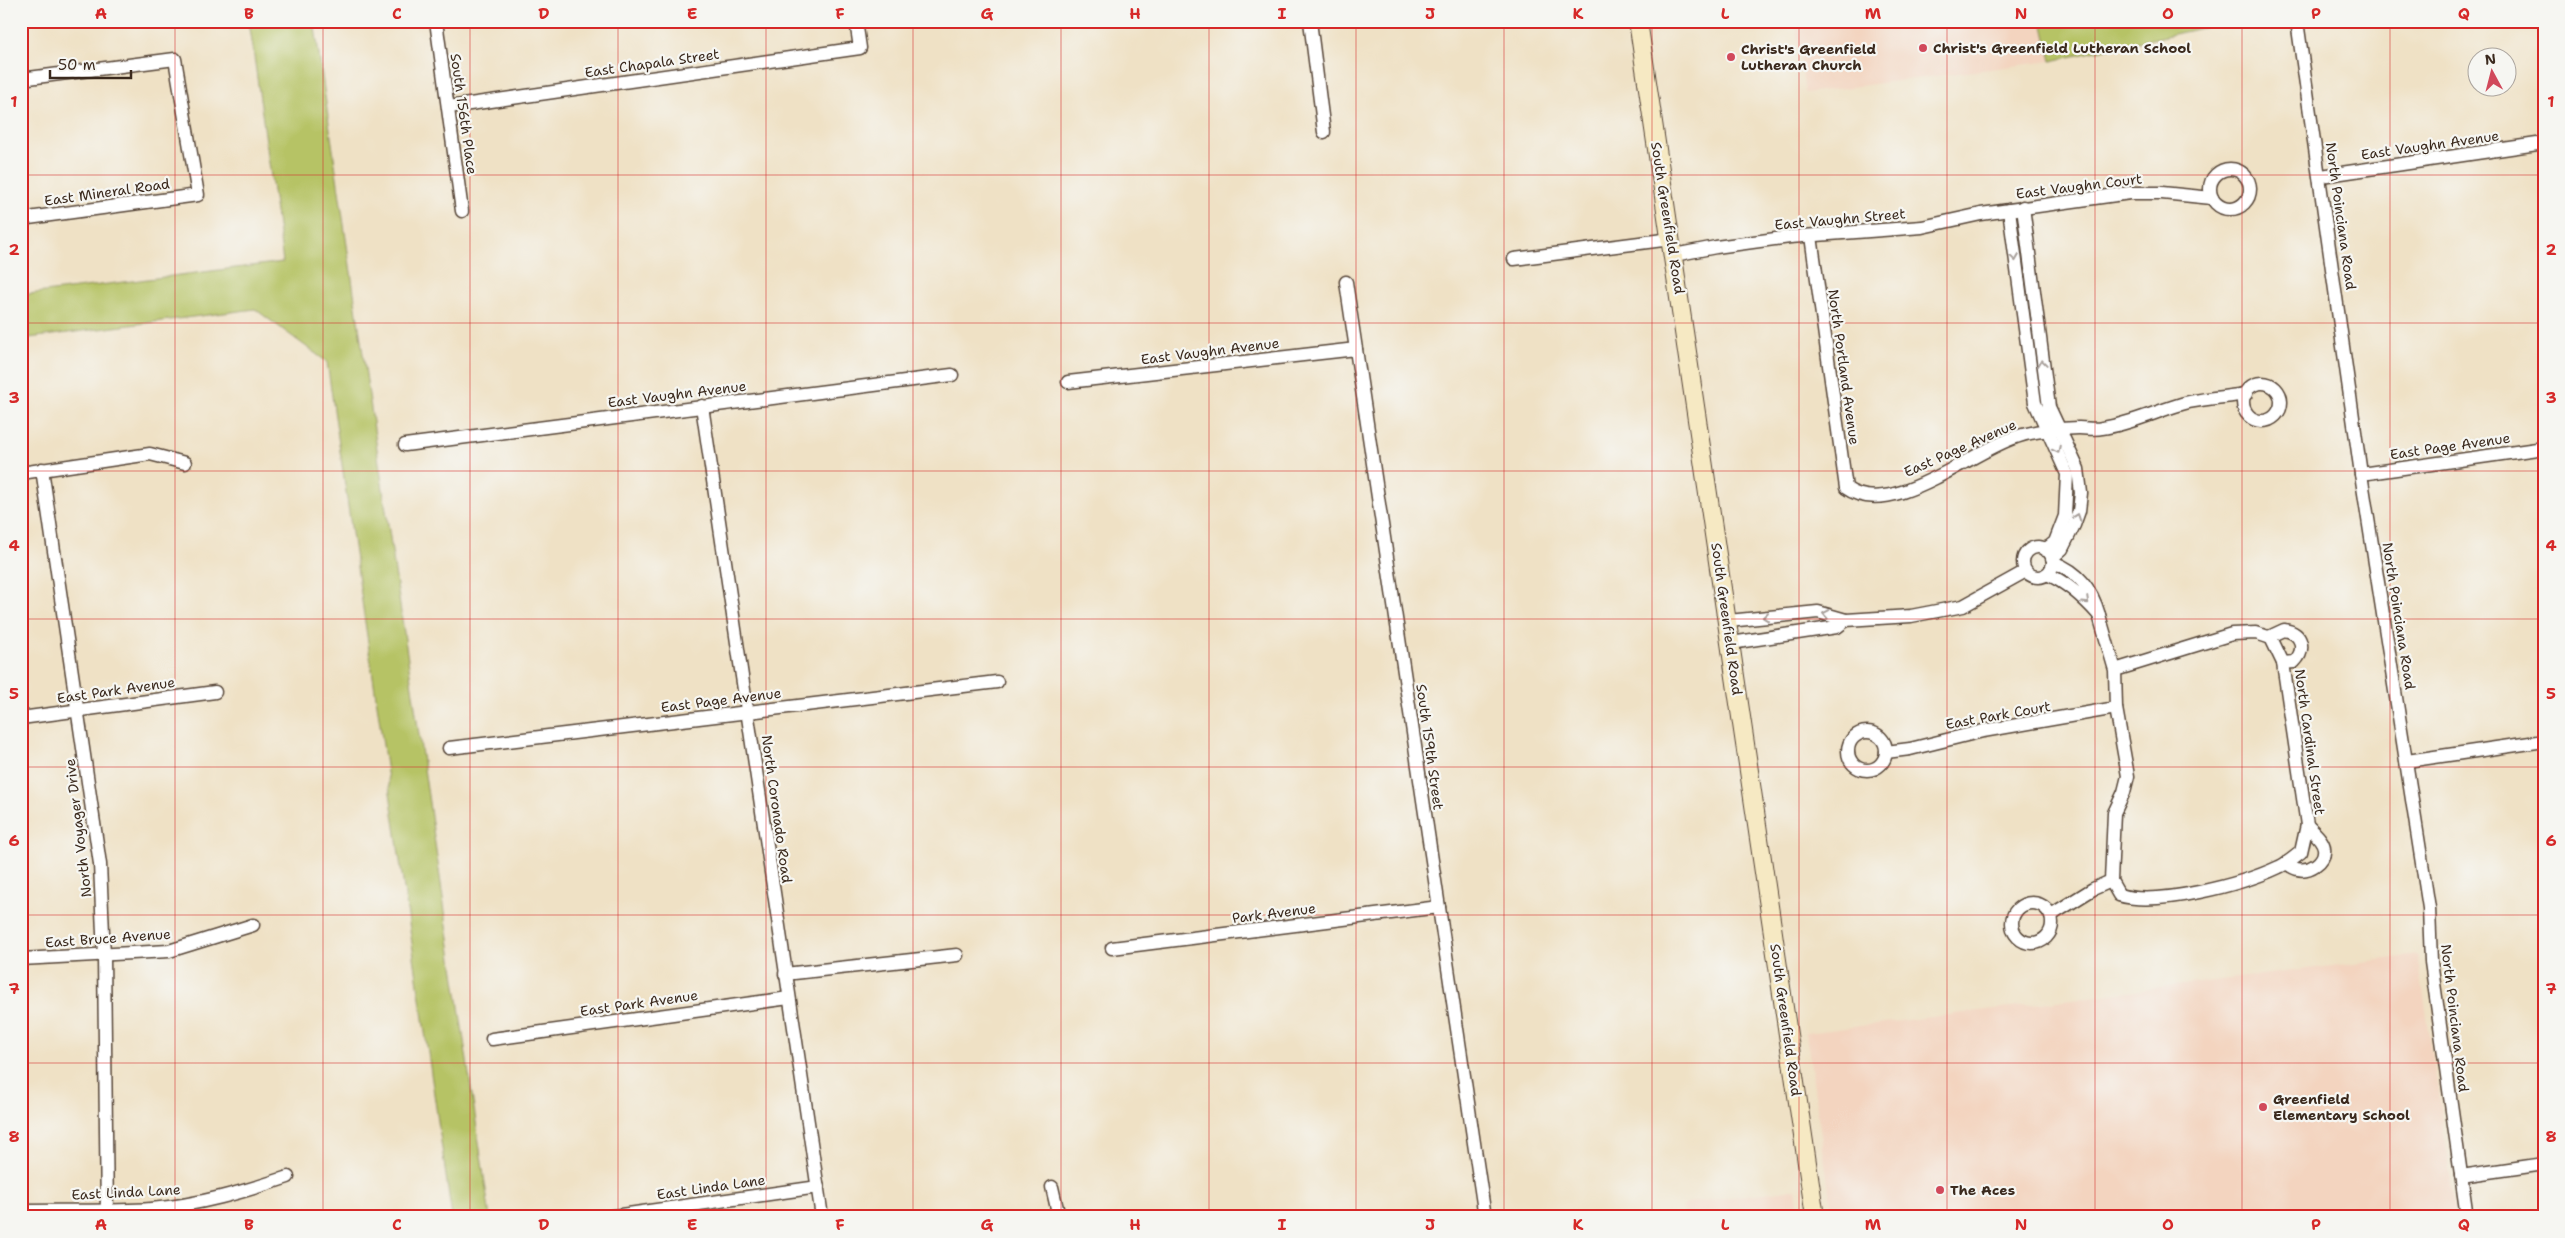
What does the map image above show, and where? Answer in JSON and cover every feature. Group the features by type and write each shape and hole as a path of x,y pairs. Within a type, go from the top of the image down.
{"main road":[{"name":"South Greenfield Road","path":"1638,21 1815,1217"}],"street":[{"name":"South 156th Place","path":"436,21 462,211"},
{"name":"East Chapala Street","path":"449,107 860,48 856,21"},
{"path":"1310,21 1324,132"},
{"name":"North Poinciana Road","path":"2297,21 2321,176 2361,474 2429,908 2431,962 2467,1217"},
{"name":"East Mineral Road","path":"21,79 175,59 198,195 21,219"},
{"name":"East Vaughn Avenue","path":"2321,176 2544,143"},
{"name":"East Vaughn Court","path":"2009,210 2130,193 2162,193 2212,198"},
{"path":"2023,207 2035,403 2067,474 2065,516 2050,556 2047,574"},
{"path":"2009,210 2049,407 2062,431 2078,470 2081,493 2079,510 2074,525 2062,549 2050,556"},
{"name":"East Vaughn Street","path":"1514,258 1672,247 1716,247 1812,236 1922,227 2009,210"},
{"name":"North Portland Avenue","path":"1812,236 1846,488 1857,496"},
{"name":"South 159th Street","path":"1346,282 1485,1217"},
{"name":"East Vaughn Avenue","path":"1068,382 1356,349"},
{"name":"East Vaughn Avenue","path":"405,445 952,375"},
{"name":"East Page Avenue","path":"1857,496 1870,497 1895,493 1932,480 2015,437 2047,430 2062,431 2079,428 2102,428 2128,423 2188,402 2246,394"},
{"name":"North Coronado Road","path":"702,406 749,712 785,974 822,1217"},
{"name":"East Page Avenue","path":"2361,474 2544,448"},
{"path":"21,472 150,454 185,463"},
{"name":"North Voyager Drive","path":"42,470 100,864 104,956 107,1213"},
{"path":"2099,615 2068,584 2047,574 2033,576 2026,571 2023,561 2027,552 2036,548 2081,578 2094,597 2115,670 2116,708 2128,776 2124,792 2114,813 2110,881 2119,895 2133,900 2214,890 2281,867 2286,863"},
{"path":"1728,621 1818,612 1846,620 1911,616 1963,606 2026,571"},
{"path":"1790,614 1792,634"},
{"path":"1731,643 1837,627 1846,620"},
{"name":"North Cardinal Street","path":"2283,663 2294,662 2301,655 2303,645 2298,636 2284,630 2270,638 2283,663 2307,826 2301,852 2286,863 2296,869 2308,869 2316,865 2322,858 2324,849 2322,842 2307,826"},
{"path":"2115,670 2232,634 2256,633 2270,638"},
{"name":"East Page Avenue","path":"449,748 997,682"},
{"name":"East Park Avenue","path":"21,718 215,692"},
{"name":"East Park Court","path":"1886,752 1910,749 1983,731 2116,708"},
{"path":"2407,761 2544,741"},
{"path":"2051,915 2092,889 2110,881"},
{"name":"Park Avenue","path":"1112,948 1438,907"},
{"name":"East Bruce Avenue","path":"21,959 169,951 254,925"},
{"path":"785,974 957,955"},
{"name":"East Park Avenue","path":"492,1038 789,998"},
{"path":"2461,1176 2544,1164"},
{"name":"East Linda Lane","path":"21,1211 107,1213 150,1209 238,1194 288,1177"},
{"name":"East Linda Lane","path":"608,1217 818,1187"},
{"path":"1052,1187 1059,1217"}],"shaded area":[{"name":"Christ's Greenfield Lutheran School","path":"1795,21 2042,21 2051,61 1805,93"},
{"name":"Greenfield Elementary School","path":"2418,955 2456,1217 1833,1217 1806,1033"},
{"path":"1796,1189 1800,1217 1684,1217 1683,1207 1687,1203"}],"green space":[{"path":"249,21 314,21 490,1217 452,1217 327,362 255,309 21,339 21,295 283,262"},
{"path":"2042,21 2234,21 2051,61"}],"place":[{"name":"Christ's Greenfield Lutheran School","path":"1923,48"},
{"name":"Christ's Greenfield Lutheran Church","path":"1731,57"},
{"name":"Greenfield Elementary School","path":"2263,1107"},
{"name":"The Aces","path":"1940,1190"}]}
